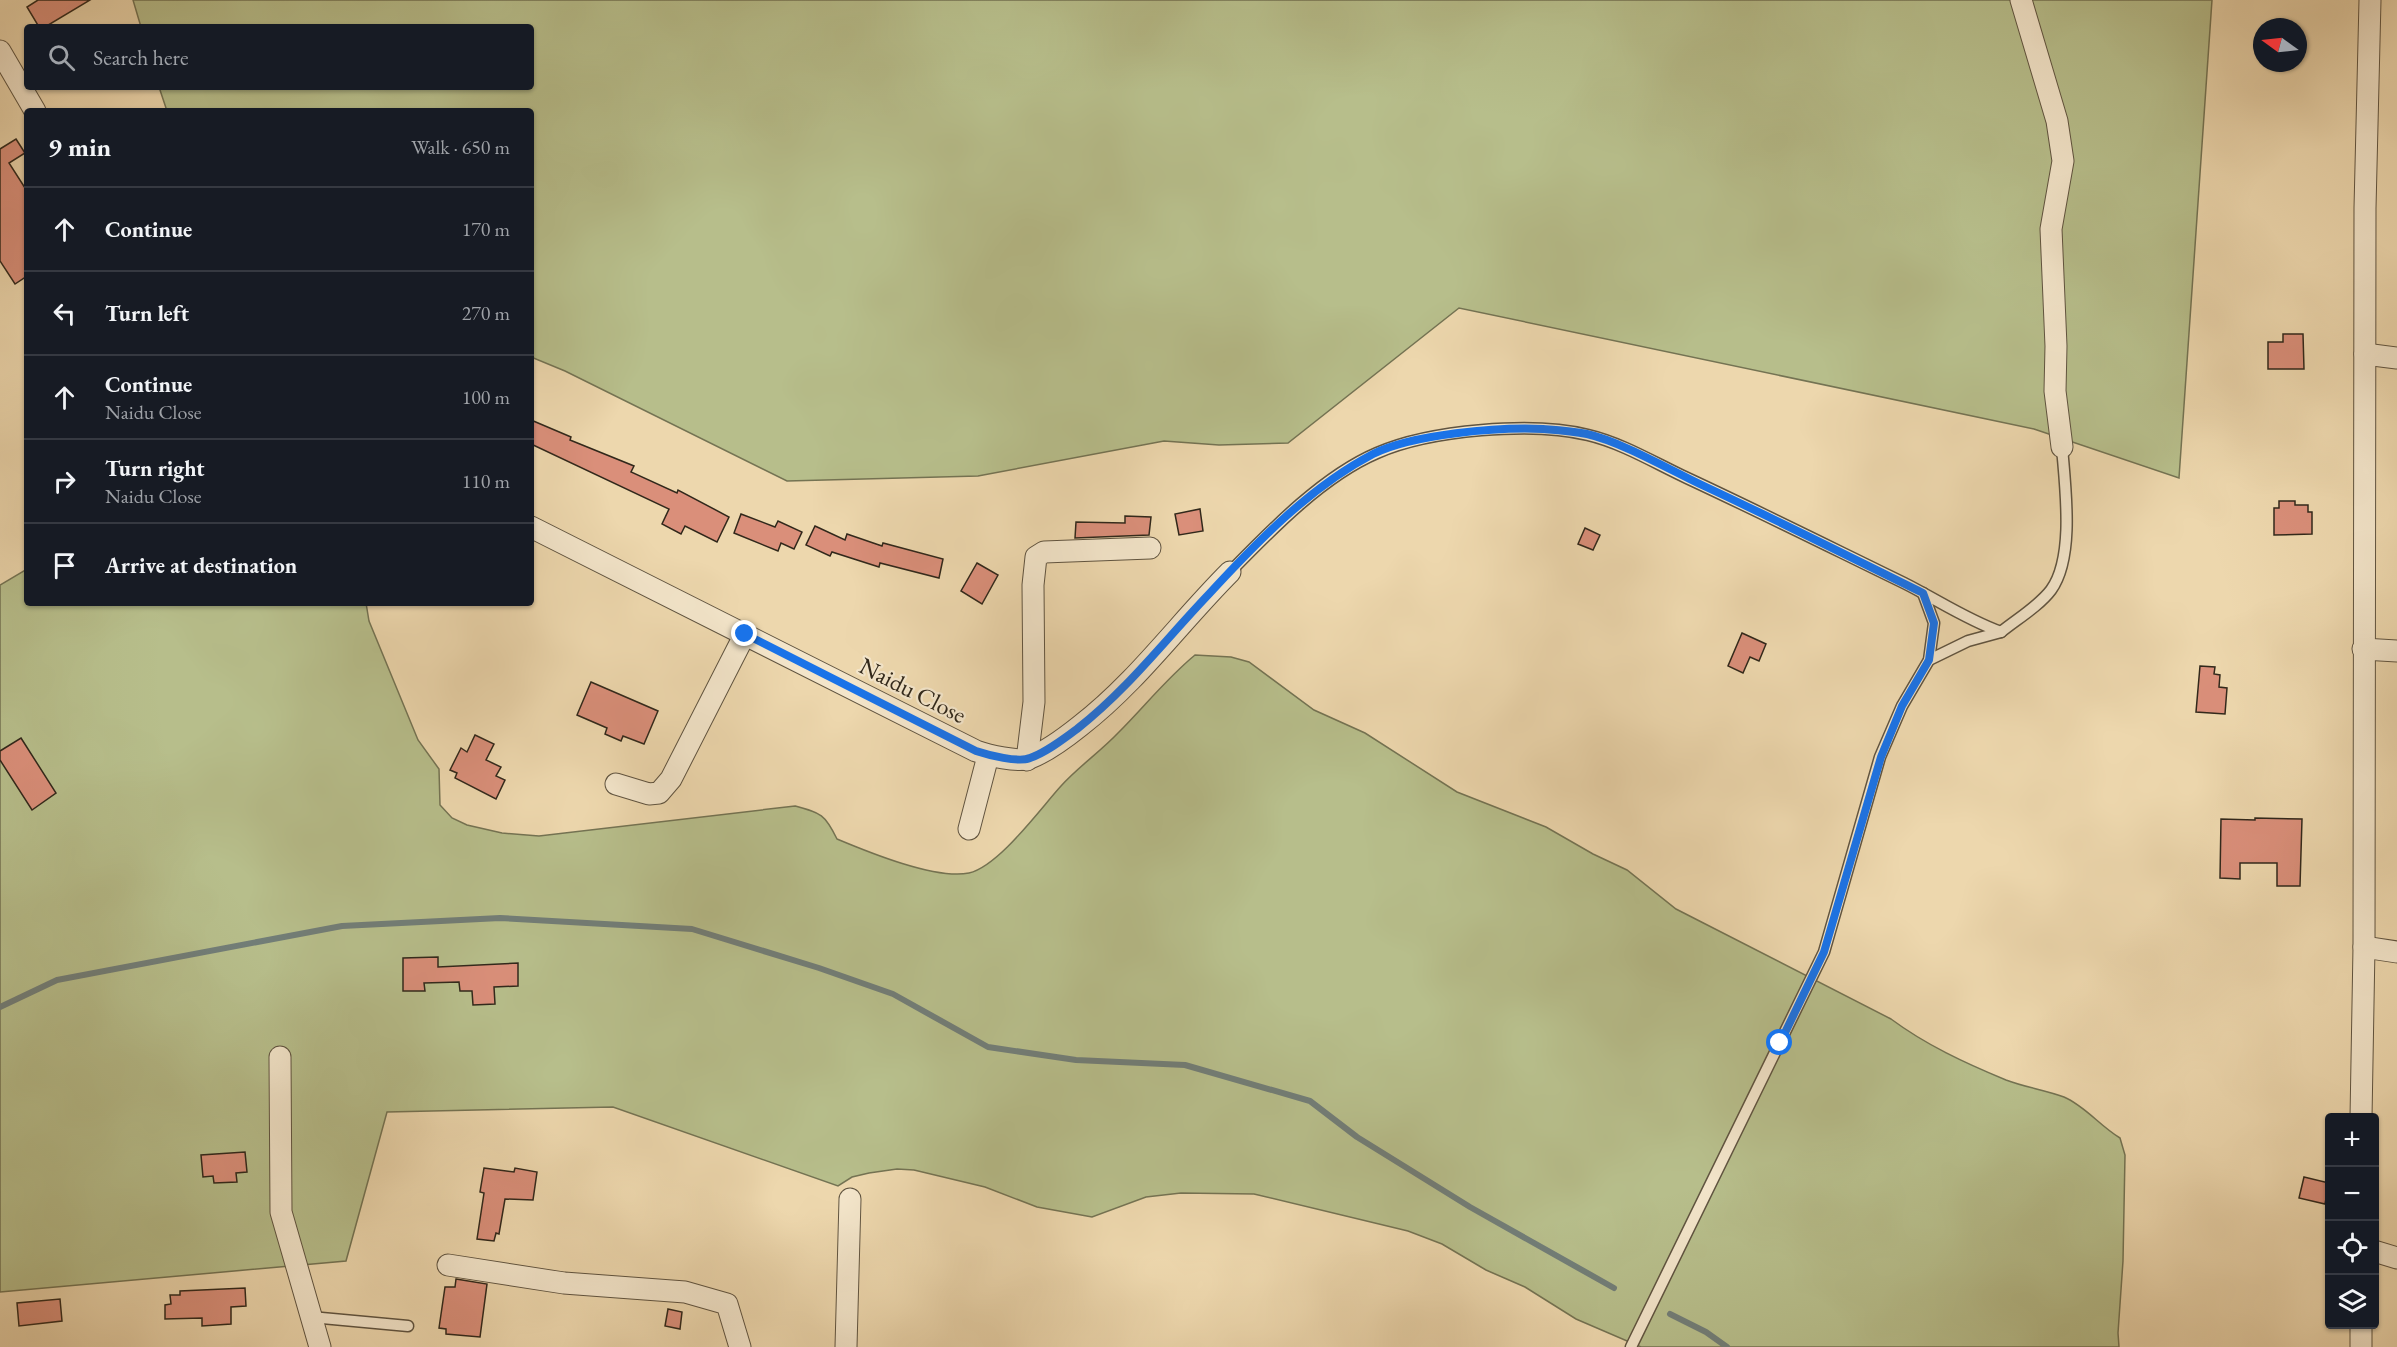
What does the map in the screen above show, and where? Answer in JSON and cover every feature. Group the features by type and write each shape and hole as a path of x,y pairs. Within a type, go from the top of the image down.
{"street":[{"path":"2021,0 2057,121 2064,161 2051,229 2056,346 2055,391 2062,447"},
{"path":"2361,1113 2364,947 2365,354 2370,0"},
{"path":"0,51 33,108"},
{"path":"2365,354 2397,358"},
{"name":"Naidu Close","path":"534,528 988,756 1028,760"},
{"path":"1028,760 1034,702 1033,585 1036,557 1044,552 1150,548"},
{"path":"1028,760 1066,737 1105,707 1133,680 1230,572"},
{"path":"616,784 649,794 659,793 671,779 745,634"},
{"path":"2363,649 2397,651"},
{"path":"969,829 988,756"},
{"path":"2364,947 2397,952"},
{"path":"280,1057 281,1212 320,1347"},
{"path":"846,1347 850,1199"},
{"path":"2379,1253 2397,1258"},
{"path":"448,1265 564,1283 685,1292 727,1304 740,1347"},
{"path":"2361,1329 2361,1347"}],"lane":[{"path":"1230,572 1305,500 1351,467 1376,453 1398,445 1450,435 1499,429 1544,429 1587,434 1613,443 1923,593 1983,626 2001,632"},
{"path":"1929,660 1968,641 2001,632 2050,591 2058,578 2067,537 2062,447"},
{"path":"1631,1347 1824,952 1881,757 1902,706 1929,660 1934,623 1923,593"},
{"path":"311,1317 408,1326"}],"green space":[{"path":"133,0 2212,0 2179,478 2034,429 1459,308 1288,443 1219,445 1164,441 978,476 787,481 565,371 534,358 534,108 166,108 160,90 534,90 534,24 140,24"},
{"path":"24,571 24,606 366,606 369,621 418,740 439,769 440,805 452,818 467,825 502,833 539,836 795,806 825,819 837,839 902,864 955,874 969,873 993,860 1018,836 1068,779 1111,740 1195,655 1231,657 1249,662 1314,710 1365,733 1457,792 1546,827 1593,854 1627,870 1676,909 1891,1019 1946,1053 2006,1080 2064,1097 2086,1111 2120,1138 2125,1155 2119,1347 1641,1347 1576,1319 1525,1287 1486,1270 1442,1244 1408,1231 1254,1194 1181,1193 1146,1197 1092,1217 1037,1207 985,1187 914,1170 897,1169 869,1173 852,1177 838,1186 613,1107 387,1112 346,1261 0,1292 0,585"}],"building":[{"path":"38,0 90,0 50,24 37,24 27,7"},
{"path":"16,139 24,151 9,163 24,186 24,278 15,284 0,261 0,149"},
{"path":"2283,334 2303,334 2304,369 2268,369 2268,342 2283,342"},
{"path":"534,421 571,437 570,440 634,466 631,472 677,493 678,490 729,517 717,542 685,526 681,534 662,524 669,509 534,445"},
{"path":"2279,501 2295,501 2295,505 2308,505 2308,512 2312,512 2312,534 2274,535 2274,508 2279,508"},
{"path":"1200,509 1203,531 1179,535 1175,514"},
{"path":"741,514 775,527 778,521 802,532 794,549 781,543 778,551 734,533"},
{"path":"1125,516 1151,517 1149,535 1075,538 1076,522 1125,523"},
{"path":"815,526 845,540 847,534 882,546 883,543 943,559 939,578 880,563 879,567 832,552 830,556 806,545"},
{"path":"1585,528 1600,535 1593,550 1578,544"},
{"path":"977,563 998,575 982,604 961,591"},
{"path":"1742,633 1766,644 1759,661 1750,657 1743,673 1728,666"},
{"path":"2200,666 2215,667 2214,674 2220,675 2219,687 2227,688 2225,714 2196,712"},
{"path":"591,682 658,711 644,744 623,736 621,741 605,734 607,728 577,715"},
{"path":"475,735 494,744 486,760 501,767 496,776 505,780 496,799 455,778 457,773 450,770 461,748 467,752"},
{"path":"21,738 56,793 32,810 0,760 0,751"},
{"path":"2255,818 2302,819 2300,886 2277,886 2277,863 2240,863 2240,879 2220,878 2221,819 2255,820"},
{"path":"438,957 438,967 518,963 518,986 494,987 495,1004 473,1005 472,991 460,991 459,982 424,983 425,991 403,991 403,958"},
{"path":"245,1152 247,1172 236,1173 237,1182 214,1183 213,1176 203,1177 201,1155"},
{"path":"484,1168 514,1172 515,1168 537,1172 533,1200 505,1199 499,1234 496,1233 494,1241 477,1239 484,1193 480,1192"},
{"path":"2304,1177 2325,1182 2325,1204 2299,1198"},
{"path":"456,1279 487,1284 480,1337 446,1334 446,1329 439,1328 445,1287 455,1287"},
{"path":"245,1288 246,1306 231,1307 231,1324 202,1326 202,1318 165,1319 165,1305 171,1304 170,1295 180,1295 180,1291"},
{"path":"60,1299 62,1321 19,1326 17,1303"},
{"path":"668,1309 682,1312 680,1329 665,1326"}],"waterway":[{"path":"0,1007 57,980 342,926 500,918 692,929 819,968 893,994 988,1047 1076,1060 1185,1065 1310,1101 1357,1137 1470,1207 1614,1288"},
{"path":"1670,1314 1706,1332 1727,1347"}],"route":[{"path":"745,634 976,751 988,756 1028,760 1066,737 1105,707 1133,680 1209,594 1305,500 1351,467 1376,453 1398,445 1499,429 1544,429 1587,434 1613,443 1923,593 1934,623 1929,660 1902,706 1881,757 1824,952 1780,1043"}]}
